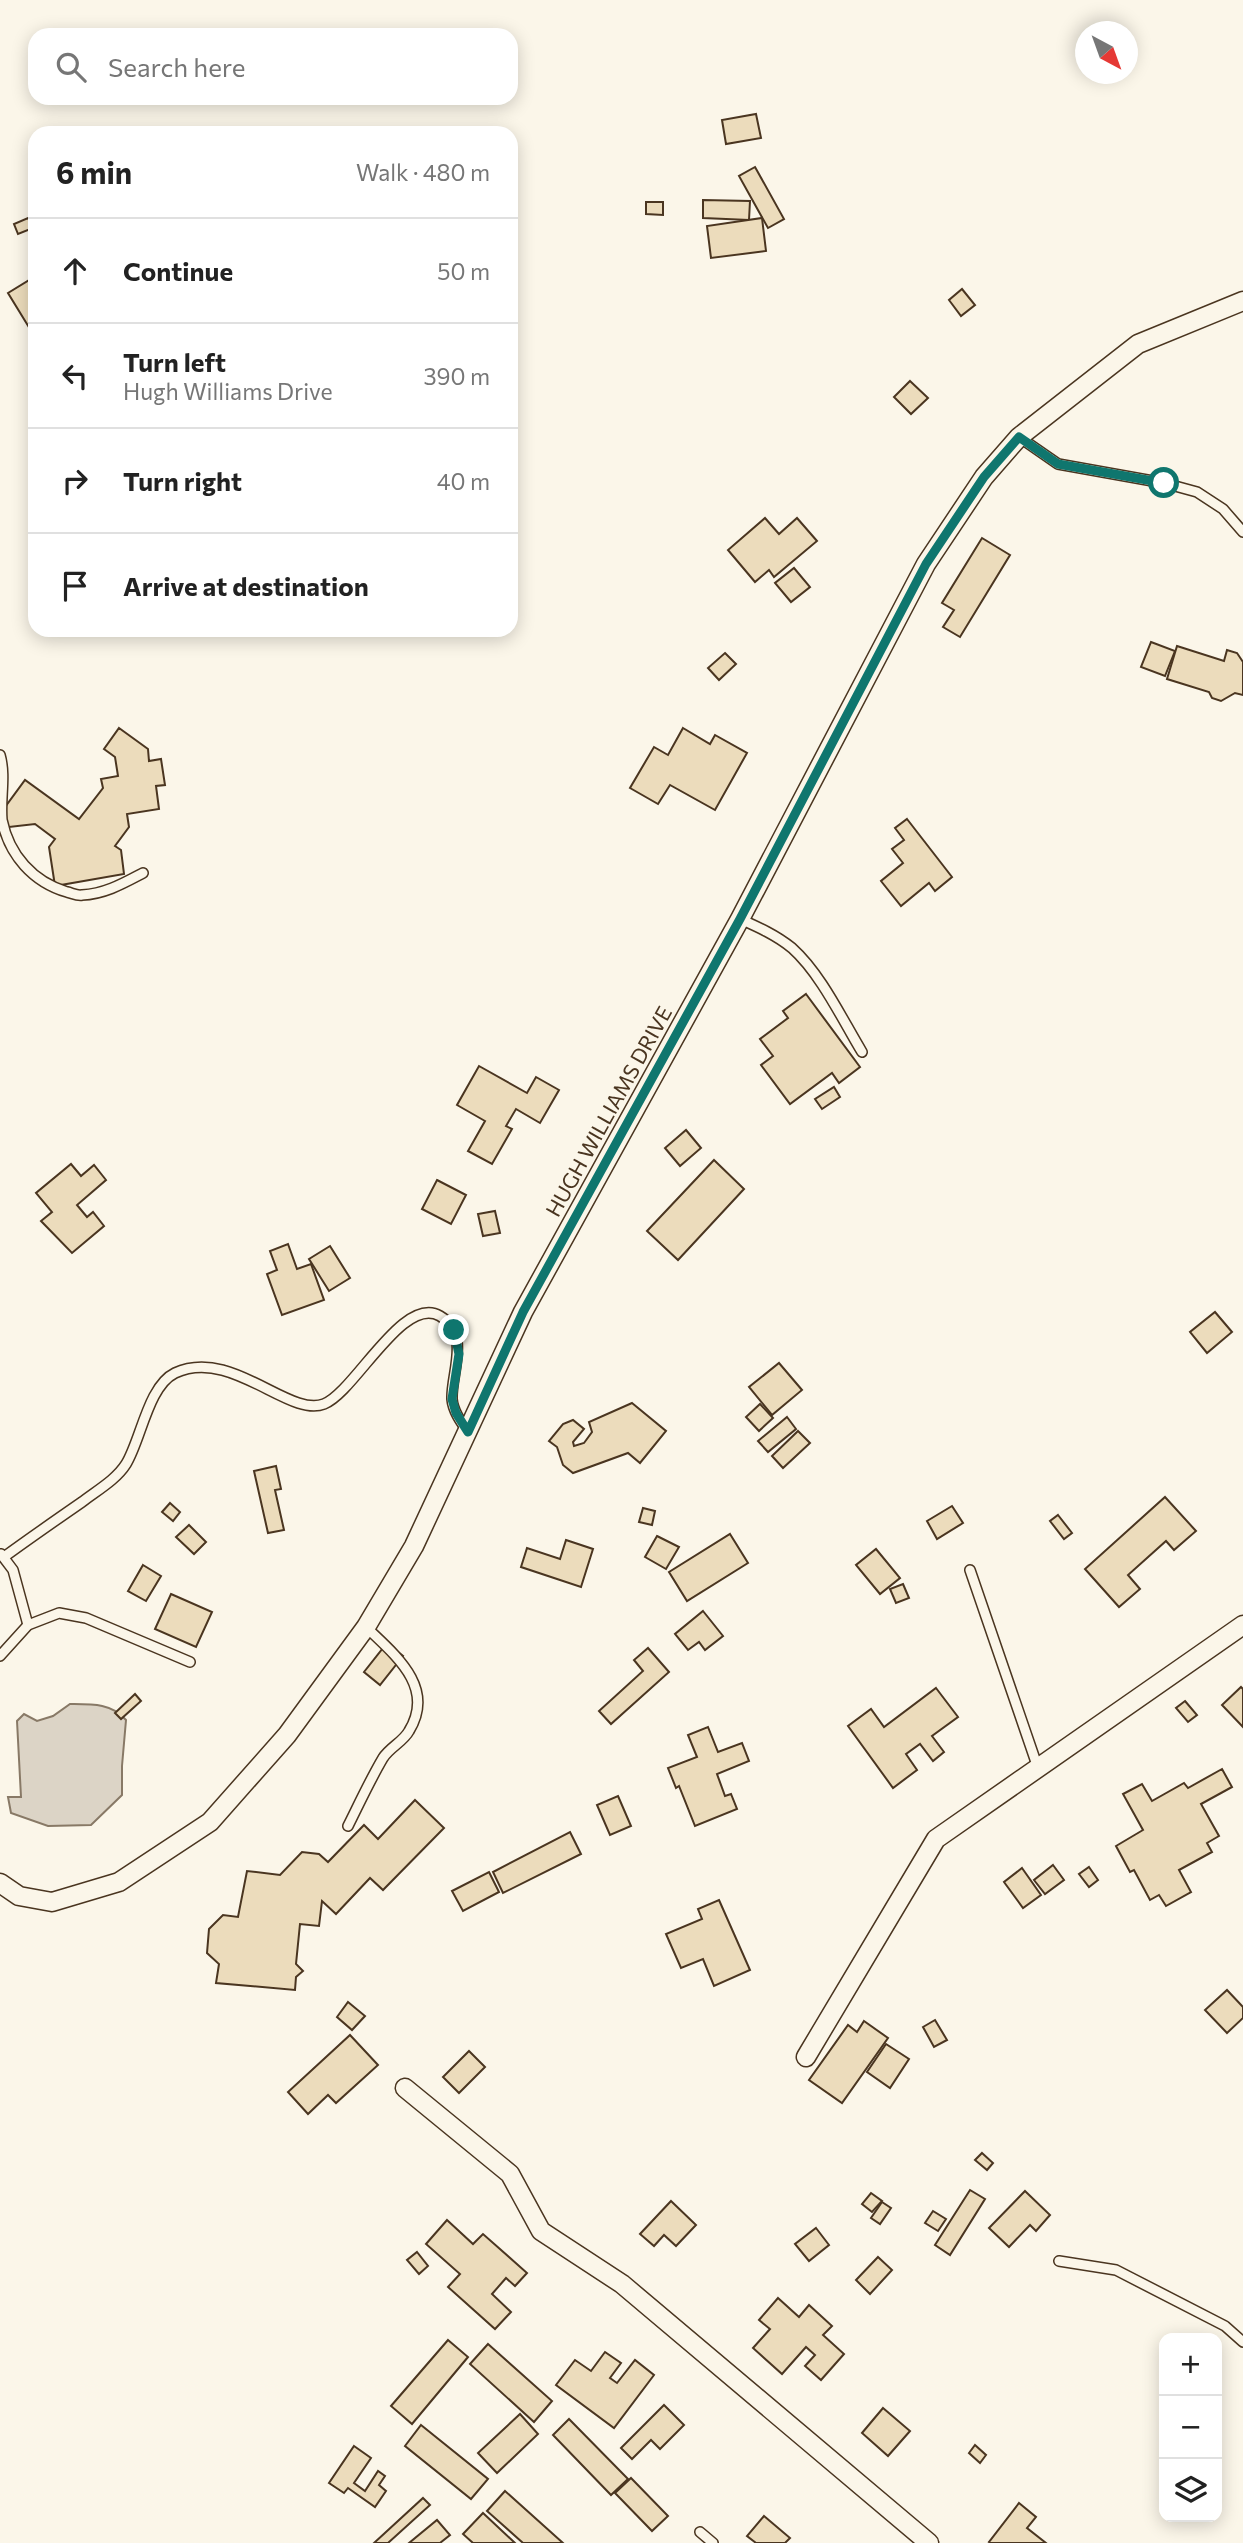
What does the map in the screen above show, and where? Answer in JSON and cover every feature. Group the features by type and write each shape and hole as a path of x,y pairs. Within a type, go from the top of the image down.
{"street":[{"name":"HUGH WILLIAMS DRIVE","path":"0,1883 19,1896 52,1902 119,1882 210,1822 287,1735 366,1627 414,1546 523,1312 740,919 926,564 984,477 1019,437 1138,344 1243,301"},
{"path":"806,2057 936,1839 1243,1625"},
{"path":"405,2088 510,2174 541,2231 622,2284 929,2543"}],"lane":[{"path":"1019,437 1058,464 1164,483 1197,492 1223,509 1243,532"},
{"path":"0,755 4,767 2,818 9,844 22,864 49,887 80,896 110,890 143,873"},
{"path":"740,919 771,933 793,949 822,986 862,1052"},
{"path":"29,1625 13,1570 2,1555 109,1482 126,1465 161,1382 176,1373 204,1366 234,1374 307,1407 323,1405 338,1396 397,1327 426,1313 440,1315 454,1330 459,1354 452,1399 456,1413 468,1432"},
{"path":"970,1570 1038,1768"},
{"path":"0,1656 29,1625 59,1613 86,1618 190,1662"},
{"path":"348,1826 384,1757 407,1735 415,1721 418,1699 414,1680 403,1663 366,1627"},
{"path":"1059,2261 1116,2270 1225,2326 1243,2342"},
{"path":"700,2532 713,2543"}],"shaded area":[{"path":"70,1704 108,1707 126,1720 122,1795 91,1825 48,1826 11,1813 8,1797 21,1797 17,1721 24,1714 37,1721 53,1716"}],"building":[{"path":"756,114 761,138 726,144 722,120"},
{"path":"755,167 784,219 768,228 739,176"},
{"path":"703,200 750,201 749,220 703,218"},
{"path":"646,202 663,202 663,215 646,214"},
{"path":"28,218 28,230 18,234 14,224"},
{"path":"762,218 766,251 711,258 707,226"},
{"path":"28,281 28,326 8,293"},
{"path":"962,289 975,305 961,316 949,300"},
{"path":"910,381 928,398 911,414 894,397"},
{"path":"765,518 779,534 797,518 817,541 774,577 769,570 755,582 728,550"},
{"path":"982,538 1010,555 960,637 943,627 954,610 942,603"},
{"path":"794,568 810,587 791,602 775,583"},
{"path":"1151,642 1175,651 1165,676 1141,667"},
{"path":"1177,646 1224,661 1227,650 1237,653 1243,662 1243,695 1235,693 1221,701 1212,698 1209,692 1167,679"},
{"path":"725,653 736,664 719,680 708,668"},
{"path":"119,728 148,749 149,761 161,759 165,785 156,786 159,809 127,814 129,827 115,846 121,850 124,874 55,886 49,847 55,839 35,824 9,827 0,821 0,814 25,780 79,819 103,788 101,779 118,776 115,757 104,749"},
{"path":"683,728 710,744 715,735 747,753 715,810 670,785 658,804 630,788 654,747 668,755"},
{"path":"907,819 952,877 935,891 929,883 901,906 881,881 903,863 892,849 904,840 895,828"},
{"path":"806,994 860,1067 839,1083 832,1073 790,1104 761,1065 773,1056 760,1039 788,1018 783,1011"},
{"path":"479,1066 527,1093 536,1077 559,1090 540,1123 516,1109 506,1126 512,1129 492,1164 468,1151 485,1121 457,1105"},
{"path":"834,1087 840,1097 822,1109 815,1099"},
{"path":"686,1130 701,1148 680,1166 665,1148"},
{"path":"714,1160 744,1189 678,1260 647,1231"},
{"path":"71,1164 81,1176 94,1165 106,1180 77,1205 87,1217 93,1212 104,1226 72,1253 41,1221 52,1212 36,1193"},
{"path":"437,1180 466,1195 451,1224 422,1209"},
{"path":"495,1211 500,1233 483,1236 478,1214"},
{"path":"288,1244 297,1269 311,1264 324,1300 282,1315 267,1274 277,1270 270,1251"},
{"path":"330,1246 350,1278 329,1291 309,1259"},
{"path":"1215,1312 1232,1332 1207,1353 1190,1332"},
{"path":"779,1363 802,1390 772,1415 749,1387"},
{"path":"632,1403 666,1431 640,1463 628,1453 573,1473 563,1465 557,1447 549,1441 563,1424 573,1420 584,1429 573,1442 574,1446 584,1443 592,1432 589,1422"},
{"path":"760,1404 773,1418 759,1431 746,1417"},
{"path":"787,1417 796,1429 768,1452 758,1441"},
{"path":"798,1431 810,1443 783,1468 772,1456"},
{"path":"276,1466 281,1489 275,1490 284,1530 268,1533 254,1471"},
{"path":"1165,1497 1196,1531 1174,1550 1166,1541 1128,1575 1140,1589 1119,1607 1085,1569"},
{"path":"170,1503 180,1512 173,1521 162,1512"},
{"path":"952,1506 963,1523 937,1539 927,1521"},
{"path":"643,1508 655,1511 652,1525 639,1522"},
{"path":"1058,1515 1072,1533 1064,1539 1050,1521"},
{"path":"189,1525 206,1542 194,1554 176,1537"},
{"path":"730,1534 748,1563 687,1601 669,1572"},
{"path":"657,1536 679,1547 666,1569 645,1557"},
{"path":"566,1540 593,1549 581,1587 521,1567 527,1548 560,1559"},
{"path":"876,1549 900,1578 880,1594 856,1565"},
{"path":"143,1565 161,1576 146,1601 128,1591"},
{"path":"903,1584 909,1598 896,1603 890,1589"},
{"path":"171,1594 212,1612 196,1647 155,1629"},
{"path":"703,1611 723,1636 705,1650 699,1642 688,1650 675,1634"},
{"path":"387,1643 403,1656 380,1685 364,1672"},
{"path":"648,1648 669,1672 611,1724 599,1711 643,1671 634,1660"},
{"path":"1241,1687 1243,1689 1243,1727 1222,1705"},
{"path":"936,1688 958,1717 932,1736 944,1752 933,1761 920,1744 906,1754 917,1770 893,1788 848,1726 871,1709 884,1727"},
{"path":"135,1694 141,1701 121,1719 115,1713"},
{"path":"1185,1701 1197,1715 1188,1722 1176,1708"},
{"path":"708,1727 718,1752 742,1743 749,1761 717,1774 725,1796 731,1794 737,1809 695,1826 679,1786 676,1788 668,1768 697,1757 688,1735"},
{"path":"1222,1769 1232,1787 1201,1804 1219,1836 1207,1843 1212,1852 1179,1870 1191,1892 1166,1906 1159,1895 1150,1900 1134,1870 1130,1872 1116,1846 1143,1830 1123,1794 1142,1784 1152,1801 1184,1783 1188,1788"},
{"path":"618,1796 631,1826 610,1835 597,1805"},
{"path":"415,1800 444,1828 383,1890 370,1878 336,1914 322,1901 319,1926 300,1924 296,1964 303,1971 296,1977 295,1990 216,1983 219,1964 207,1953 209,1929 223,1915 238,1917 247,1871 280,1875 302,1852 319,1854 328,1862 364,1825 378,1839"},
{"path":"570,1832 581,1854 503,1893 493,1872"},
{"path":"1053,1865 1064,1880 1045,1894 1034,1880"},
{"path":"1089,1867 1098,1880 1089,1887 1079,1874"},
{"path":"1022,1868 1041,1895 1023,1908 1004,1882"},
{"path":"489,1872 499,1892 463,1911 452,1891"},
{"path":"719,1900 750,1970 714,1986 703,1959 681,1968 666,1934 702,1919 698,1909"},
{"path":"1227,1990 1243,2007 1243,2018 1227,2033 1205,2010"},
{"path":"348,2002 365,2016 352,2030 337,2017"},
{"path":"935,2020 947,2040 934,2047 923,2027"},
{"path":"864,2021 888,2038 842,2103 809,2080 848,2025 857,2032"},
{"path":"350,2035 378,2065 336,2103 328,2095 308,2114 288,2092"},
{"path":"886,2044 909,2059 890,2088 867,2072"},
{"path":"469,2051 485,2067 459,2093 443,2077"},
{"path":"982,2153 993,2163 987,2170 975,2160"},
{"path":"970,2190 985,2199 950,2255 935,2245"},
{"path":"1025,2191 1050,2215 1036,2231 1030,2225 1009,2247 989,2228"},
{"path":"871,2193 882,2201 872,2212 862,2204"},
{"path":"671,2201 696,2225 676,2246 664,2235 654,2246 640,2234"},
{"path":"882,2202 891,2208 880,2224 871,2218"},
{"path":"933,2211 946,2219 938,2231 925,2223"},
{"path":"447,2220 473,2244 483,2234 527,2273 515,2286 506,2278 492,2294 511,2312 495,2329 448,2287 460,2274 426,2244"},
{"path":"816,2228 829,2245 809,2261 795,2244"},
{"path":"417,2252 428,2266 419,2274 407,2260"},
{"path":"878,2257 892,2270 870,2294 856,2280"},
{"path":"778,2298 799,2317 809,2305 832,2326 823,2335 844,2354 821,2380 805,2366 815,2355 806,2347 782,2374 753,2348 770,2329 759,2320"},
{"path":"448,2340 468,2357 412,2424 391,2406"},
{"path":"488,2344 552,2401 534,2422 470,2364"},
{"path":"605,2352 621,2363 610,2378 617,2383 635,2360 654,2375 614,2428 556,2385 575,2360 591,2371"},
{"path":"664,2405 684,2425 660,2449 651,2440 632,2459 621,2448"},
{"path":"883,2408 910,2431 888,2456 862,2433"},
{"path":"520,2414 538,2434 497,2473 478,2453"},
{"path":"569,2419 628,2479 611,2495 553,2435"},
{"path":"421,2425 488,2479 471,2499 405,2446"},
{"path":"975,2445 986,2455 980,2463 969,2453"},
{"path":"354,2446 371,2458 354,2483 365,2491 378,2471 385,2476 379,2485 386,2491 375,2507 348,2488 344,2493 329,2483"},
{"path":"631,2478 668,2516 652,2531 615,2493"},
{"path":"505,2491 563,2543 523,2543 487,2511"},
{"path":"423,2498 430,2505 388,2543 374,2543"},
{"path":"1019,2503 1036,2517 1027,2528 1046,2543 989,2542"},
{"path":"483,2513 515,2543 473,2543 463,2534"},
{"path":"764,2516 790,2538 785,2543 756,2543 747,2536"},
{"path":"437,2520 450,2535 440,2543 409,2543"}],"route":[{"path":"454,1330 459,1354 452,1399 456,1413 468,1432 523,1312 740,919 926,564 984,477 1019,437 1058,464 1164,483"}]}
